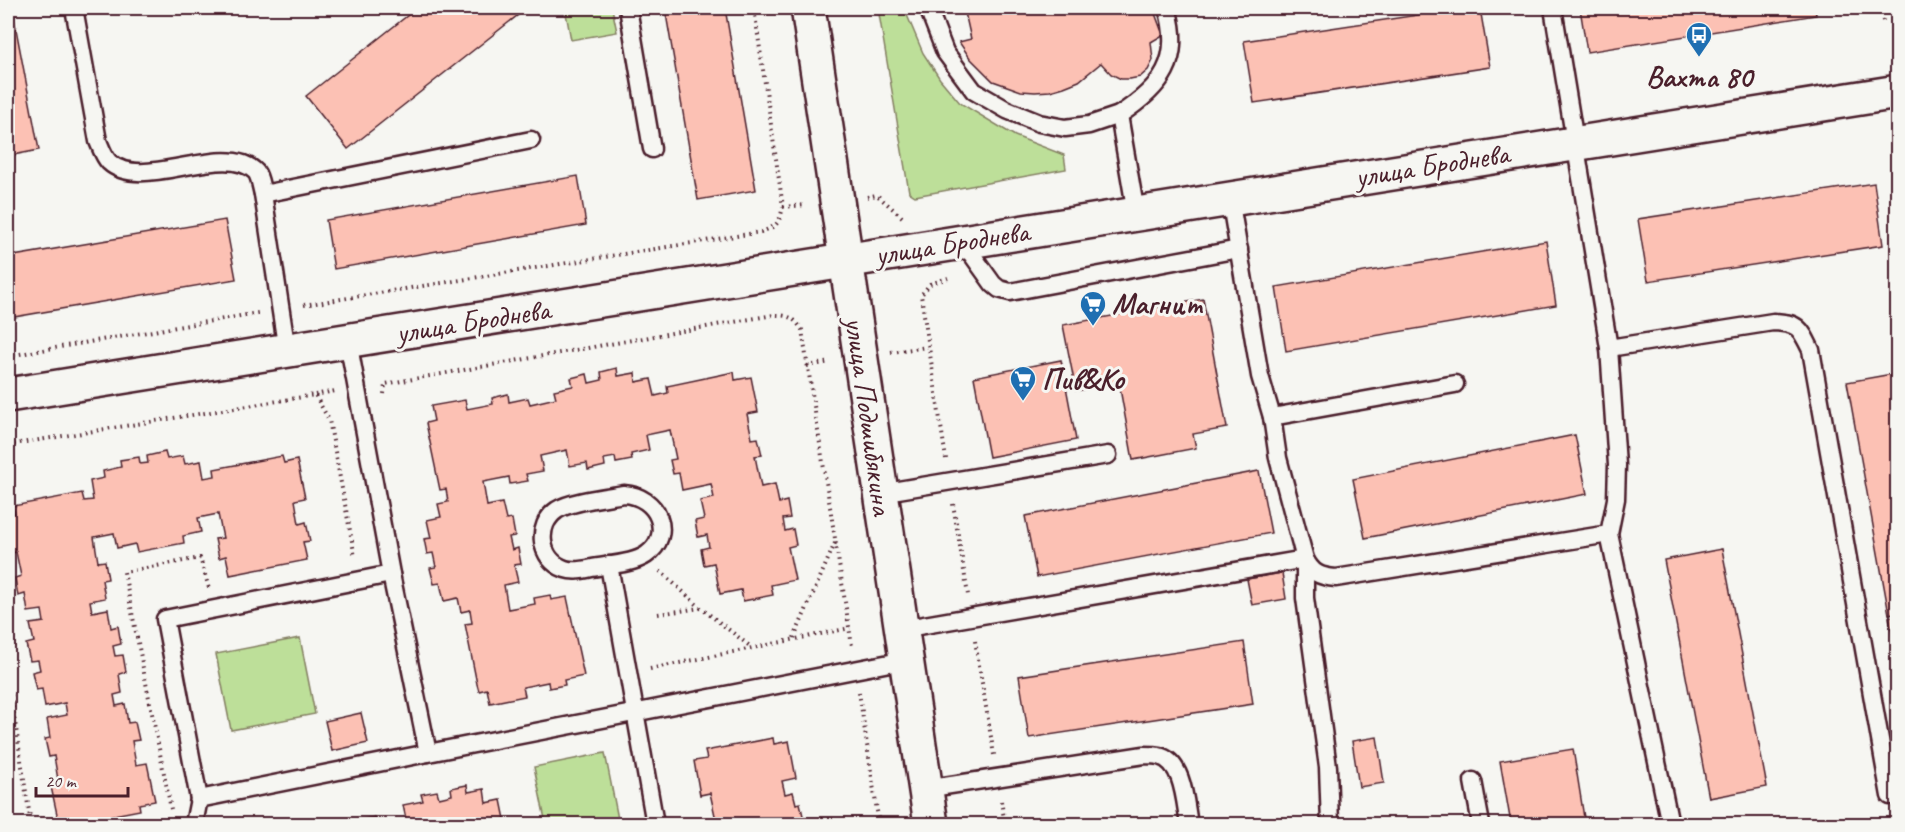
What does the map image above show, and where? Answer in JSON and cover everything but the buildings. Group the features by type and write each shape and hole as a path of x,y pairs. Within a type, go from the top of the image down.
{"main road":[{"name":"улица Подшибякина","path":"808,8 931,825"},
{"name":"улица Броднева","path":"8,395 1898,92"}],"lane":[{"path":"74,8 98,141 107,160 120,170 140,172 223,161 243,164 257,173 263,194 287,351"},
{"path":"628,8 652,149"},
{"path":"928,8 945,52 974,91 1007,110 1039,123 1065,128 1089,125 1119,116 1142,100 1162,78 1172,52 1172,24 1167,8"},
{"path":"1553,8 1609,348 1617,465 1616,499 1610,534 1670,825"},
{"path":"1119,116 1136,213"},
{"path":"263,194 531,140"},
{"path":"1230,198 1260,376 1272,417 1278,458 1305,559 1310,569 1321,577 1336,578 1610,534"},
{"path":"963,242 993,284 999,289 1010,292 1239,249"},
{"path":"1609,348 1773,322 1791,323 1803,333 1811,350 1890,796"},
{"path":"348,341 391,574 428,753"},
{"path":"1272,417 1455,384"},
{"path":"880,493 1108,455"},
{"path":"624,494 636,495 646,500 654,508 660,524 660,535 655,545 648,554 638,559 609,565 576,571 564,569 555,563 543,544 544,528 549,517 568,505 624,494"},
{"path":"200,800 635,713 903,644 971,617 1305,559"},
{"path":"1305,559 1305,598 1325,732 1330,825"},
{"path":"609,565 655,825"},
{"path":"194,825 200,800 165,619 391,574"},
{"path":"925,789 1144,755 1161,756 1172,764 1180,776 1189,825"},
{"path":"1473,781 1481,825"}],"path":[{"path":"8,356 281,309 750,234 774,227 779,221 783,207 754,8"},
{"path":"1883,21 1880,9 1893,8"},
{"path":"948,279 930,284 921,295 927,346 1005,825"},
{"path":"8,445 315,395 329,420 355,558"},
{"path":"794,639 835,543"},
{"path":"171,817 124,572 200,558 207,584 212,592"},
{"path":"657,569 752,648"},
{"path":"658,614 702,608"},
{"path":"647,669 849,628"},
{"path":"8,677 31,825"}],"green space":[{"path":"565,8 612,8 617,32 571,40"},
{"path":"878,8 904,8 923,53 940,79 960,103 1015,136 1064,155 1066,169 915,196 909,192"},
{"path":"300,638 315,714 231,730 216,654"},
{"path":"605,753 619,824 546,824 534,767"}],"place":[{"name":"Вахта 80","path":"1699,58"},
{"name":"Магнит","path":"1093,327"},
{"name":"Пив&Ко","path":"1023,402"}]}
